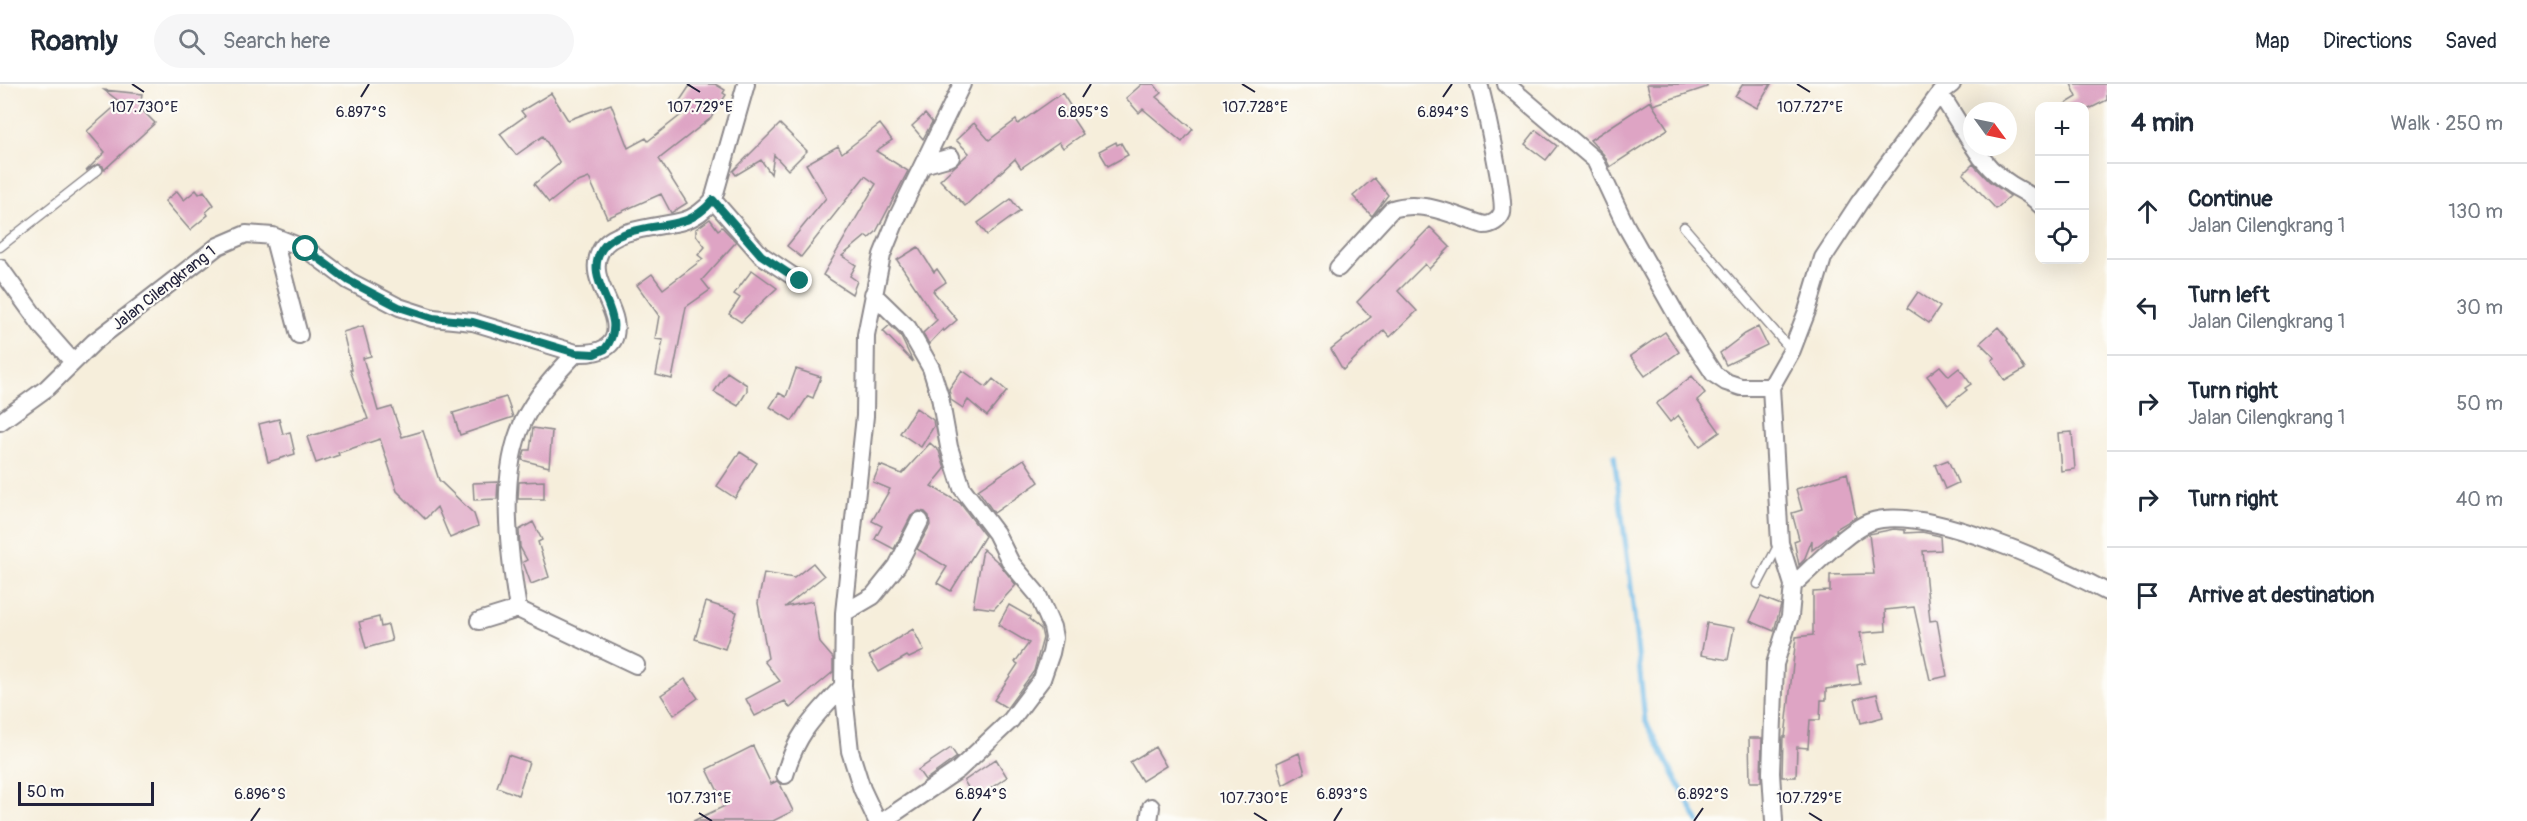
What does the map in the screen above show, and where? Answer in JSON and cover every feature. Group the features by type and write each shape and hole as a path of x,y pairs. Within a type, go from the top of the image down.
{"street":[{"path":"746,84 713,200 761,255 800,281"},
{"path":"877,821 862,789 850,751 843,686 844,613 865,416 866,335 882,255 897,218 962,84"},
{"path":"1338,268 1392,209 1405,205 1419,204 1484,225 1490,225 1498,219 1503,206 1479,84"},
{"path":"1506,84 1594,160 1626,226 1685,330 1714,374 1726,382 1741,387 1771,387"},
{"path":"1774,821 1771,773 1775,664 1790,616 1793,585 1780,543 1771,387 1792,350 1823,258 1859,203 1946,89 1963,124"},
{"path":"1982,156 1999,177 2030,194 2035,200"},
{"path":"923,165 951,157"},
{"name":"Jalan Cilengkrang 1","path":"0,422 47,388 94,342 218,246 246,234 273,236 306,249 349,281 399,307 433,318 473,322 576,353 594,354 605,349 614,332 615,321 599,282 598,264 601,250 611,241 634,231 684,221 707,207 713,200"},
{"path":"273,236 299,335"},
{"path":"0,268 44,329 73,362"},
{"path":"873,294 908,328 931,368 940,396 949,447 962,488 996,533 1011,563 1038,595 1052,627 1054,638 1052,653 1042,679 1011,720 958,770 884,821"},
{"path":"518,609 508,550 508,491 514,450 523,423 547,384 576,353"},
{"path":"1793,585 1855,530 1872,521 1902,518 1945,525 2064,569 2107,592"},
{"path":"844,613 873,596 897,566 920,521"},
{"path":"479,621 518,609 636,665"},
{"path":"785,775 792,750 810,721 843,686"}],"lane":[{"path":"0,247 98,170"},
{"path":"1684,227 1792,350"},
{"path":"1758,584 1780,543"}],"building":[{"path":"691,84 715,84 725,90 723,93 726,95 711,118 659,159 687,203 671,213 661,194 607,218 589,178 573,184 549,203 534,184 560,163 543,136 516,155 500,134 525,116 521,111 551,93 568,120 611,104 628,148 646,138 648,141 686,111 677,105"},
{"path":"1142,84 1154,84 1161,93 1156,97 1193,129 1182,142 1143,109 1139,113 1126,98"},
{"path":"1647,84 1707,84 1707,87 1653,105"},
{"path":"1743,84 1771,84 1757,108 1735,96"},
{"path":"2071,84 2107,84 2107,100 2089,109 2089,102 2069,102 2077,97"},
{"path":"104,90 142,94 140,108 155,123 104,170 103,166 98,164 86,171 105,152 87,131 120,102"},
{"path":"1062,93 1071,107 1067,110 1083,134 1063,148 1059,142 1021,168 1015,159 965,206 940,180 969,153 956,140 974,123 989,140 1016,120 1018,124"},
{"path":"1650,101 1668,129 1610,167 1604,155 1590,140"},
{"path":"925,114 932,122 923,139 912,126"},
{"path":"780,124 807,151 788,170 774,155 771,174 761,160 736,175 733,171"},
{"path":"880,124 892,140 876,151 908,171 876,232 869,238 866,236 842,256 856,265 850,276 857,281 852,294 823,275 876,184 865,176 801,257 787,246 826,198 806,164 838,146 842,153"},
{"path":"1536,130 1557,146 1546,160 1525,144"},
{"path":"1116,142 1117,145 1121,143 1128,155 1108,166 1099,151"},
{"path":"1973,164 1989,181 2010,196 1996,209 1963,174"},
{"path":"1374,178 1388,195 1372,216 1353,196"},
{"path":"196,190 199,194 204,191 214,205 206,212 208,215 190,230 165,201 177,191 184,200"},
{"path":"1011,199 1020,211 987,235 978,223"},
{"path":"710,219 718,230 722,227 736,242 702,280 710,290 686,307 672,379 656,375 663,340 655,339 659,316 637,285 652,274 663,289 703,259 698,255 705,247 696,235 696,229"},
{"path":"1430,227 1450,247 1429,269 1425,264 1398,291 1417,311 1390,337 1384,330 1343,370 1331,349 1371,317 1357,302"},
{"path":"918,247 934,272 937,269 946,282 933,291 957,320 944,331 943,329 929,344 923,333 937,320 897,260"},
{"path":"752,270 777,288 741,322 729,314 740,298 734,294"},
{"path":"1918,292 1940,307 1929,323 1907,308"},
{"path":"890,325 900,335 913,362 883,331"},
{"path":"363,326 371,356 363,358 378,411 392,407 402,437 423,431 439,480 474,514 478,526 450,538 437,507 425,519 397,491 380,439 316,463 307,437 368,419 350,370 352,370 343,332"},
{"path":"1758,327 1767,345 1726,365 1720,353"},
{"path":"1998,327 2008,339 2025,369 2005,381 1992,360 1995,358 1980,343"},
{"path":"1665,332 1679,352 1645,376 1630,356"},
{"path":"1940,366 1949,376 1959,368 1971,384 1948,405 1927,376"},
{"path":"796,369 821,377 813,398 808,396 792,421 770,407 779,393 786,397"},
{"path":"962,370 986,387 993,379 1007,391 987,416 968,400 963,408 951,400 949,389"},
{"path":"727,372 747,385 747,391 738,406 714,392"},
{"path":"1692,376 1705,393 1697,400 1720,432 1700,446 1678,415 1670,422 1656,404"},
{"path":"506,397 513,417 460,435 453,413"},
{"path":"916,408 933,420 934,426 921,447 900,433"},
{"path":"279,419 283,434 290,432 295,454 268,462 259,424"},
{"path":"533,428 552,431 549,467 522,460 525,450 530,450"},
{"path":"2072,432 2075,469 2061,471 2058,433"},
{"path":"930,443 939,451 945,469 931,486 960,503 985,536 951,591 937,583 947,567 917,549 930,525 929,516 925,512 919,511 911,516 894,549 875,539 882,526 872,521 890,489 873,482 880,465 902,474"},
{"path":"740,452 757,463 735,498 717,486"},
{"path":"1024,459 1039,482 994,513 978,490"},
{"path":"1948,460 1958,483 1945,489 1935,465"},
{"path":"1847,473 1856,517 1836,529 1837,531 1812,550 1812,540 1804,560 1799,565 1794,541 1799,539 1792,513 1802,510 1796,489"},
{"path":"544,481 544,499 518,499 519,482"},
{"path":"498,482 497,499 474,500 473,483"},
{"path":"533,522 542,540 538,542 549,577 531,584 523,562 527,560 520,547 519,530"},
{"path":"1894,529 1905,530 1905,533 1922,532 1940,536 1941,550 1923,551 1930,621 1937,620 1947,676 1930,680 1914,607 1885,610 1886,631 1860,633 1866,663 1857,665 1860,684 1826,689 1826,700 1821,700 1820,720 1810,720 1808,748 1797,747 1796,777 1782,777 1783,737 1785,737 1796,637 1813,635 1813,592 1830,591 1830,575 1874,574 1869,534"},
{"path":"983,549 999,563 1016,585 994,609 973,606"},
{"path":"813,563 824,576 785,607 813,601 820,643 833,658 833,672 790,708 785,701 755,716 746,699 780,681 764,661 768,658 758,603 764,573 794,578"},
{"path":"1761,597 1781,605 1774,631 1750,621"},
{"path":"706,602 737,612 725,649 695,639"},
{"path":"1009,605 1030,617 1029,619 1041,629 1043,638 1034,671 1007,708 994,700 1018,664 1015,662 1029,643 998,625"},
{"path":"379,617 381,627 388,625 392,641 366,648 359,622"},
{"path":"1707,623 1734,628 1728,660 1701,655"},
{"path":"913,629 924,651 909,658 907,656 879,672 869,656"},
{"path":"685,679 698,698 674,715 661,695"},
{"path":"1877,694 1883,717 1861,723 1855,699"},
{"path":"1749,738 1762,738 1761,782 1750,782"},
{"path":"753,746 771,784 777,781 780,784 793,811 773,821 693,821 725,806 707,769"},
{"path":"1155,747 1166,766 1142,781 1130,762"},
{"path":"951,748 957,757 925,780 918,770"},
{"path":"1299,753 1305,773 1283,785 1277,763"},
{"path":"508,755 529,762 518,795 497,787"},
{"path":"996,759 1007,777 975,799 964,781"}],"waterway":[{"path":"1614,456 1645,720 1698,821"}],"route":[{"path":"306,249 349,281 399,307 433,318 473,322 547,342 576,353 594,354 605,349 611,342 614,332 615,321 599,282 598,264 601,250 611,241 634,231 684,221 707,207 713,200 761,255 800,281"}]}
